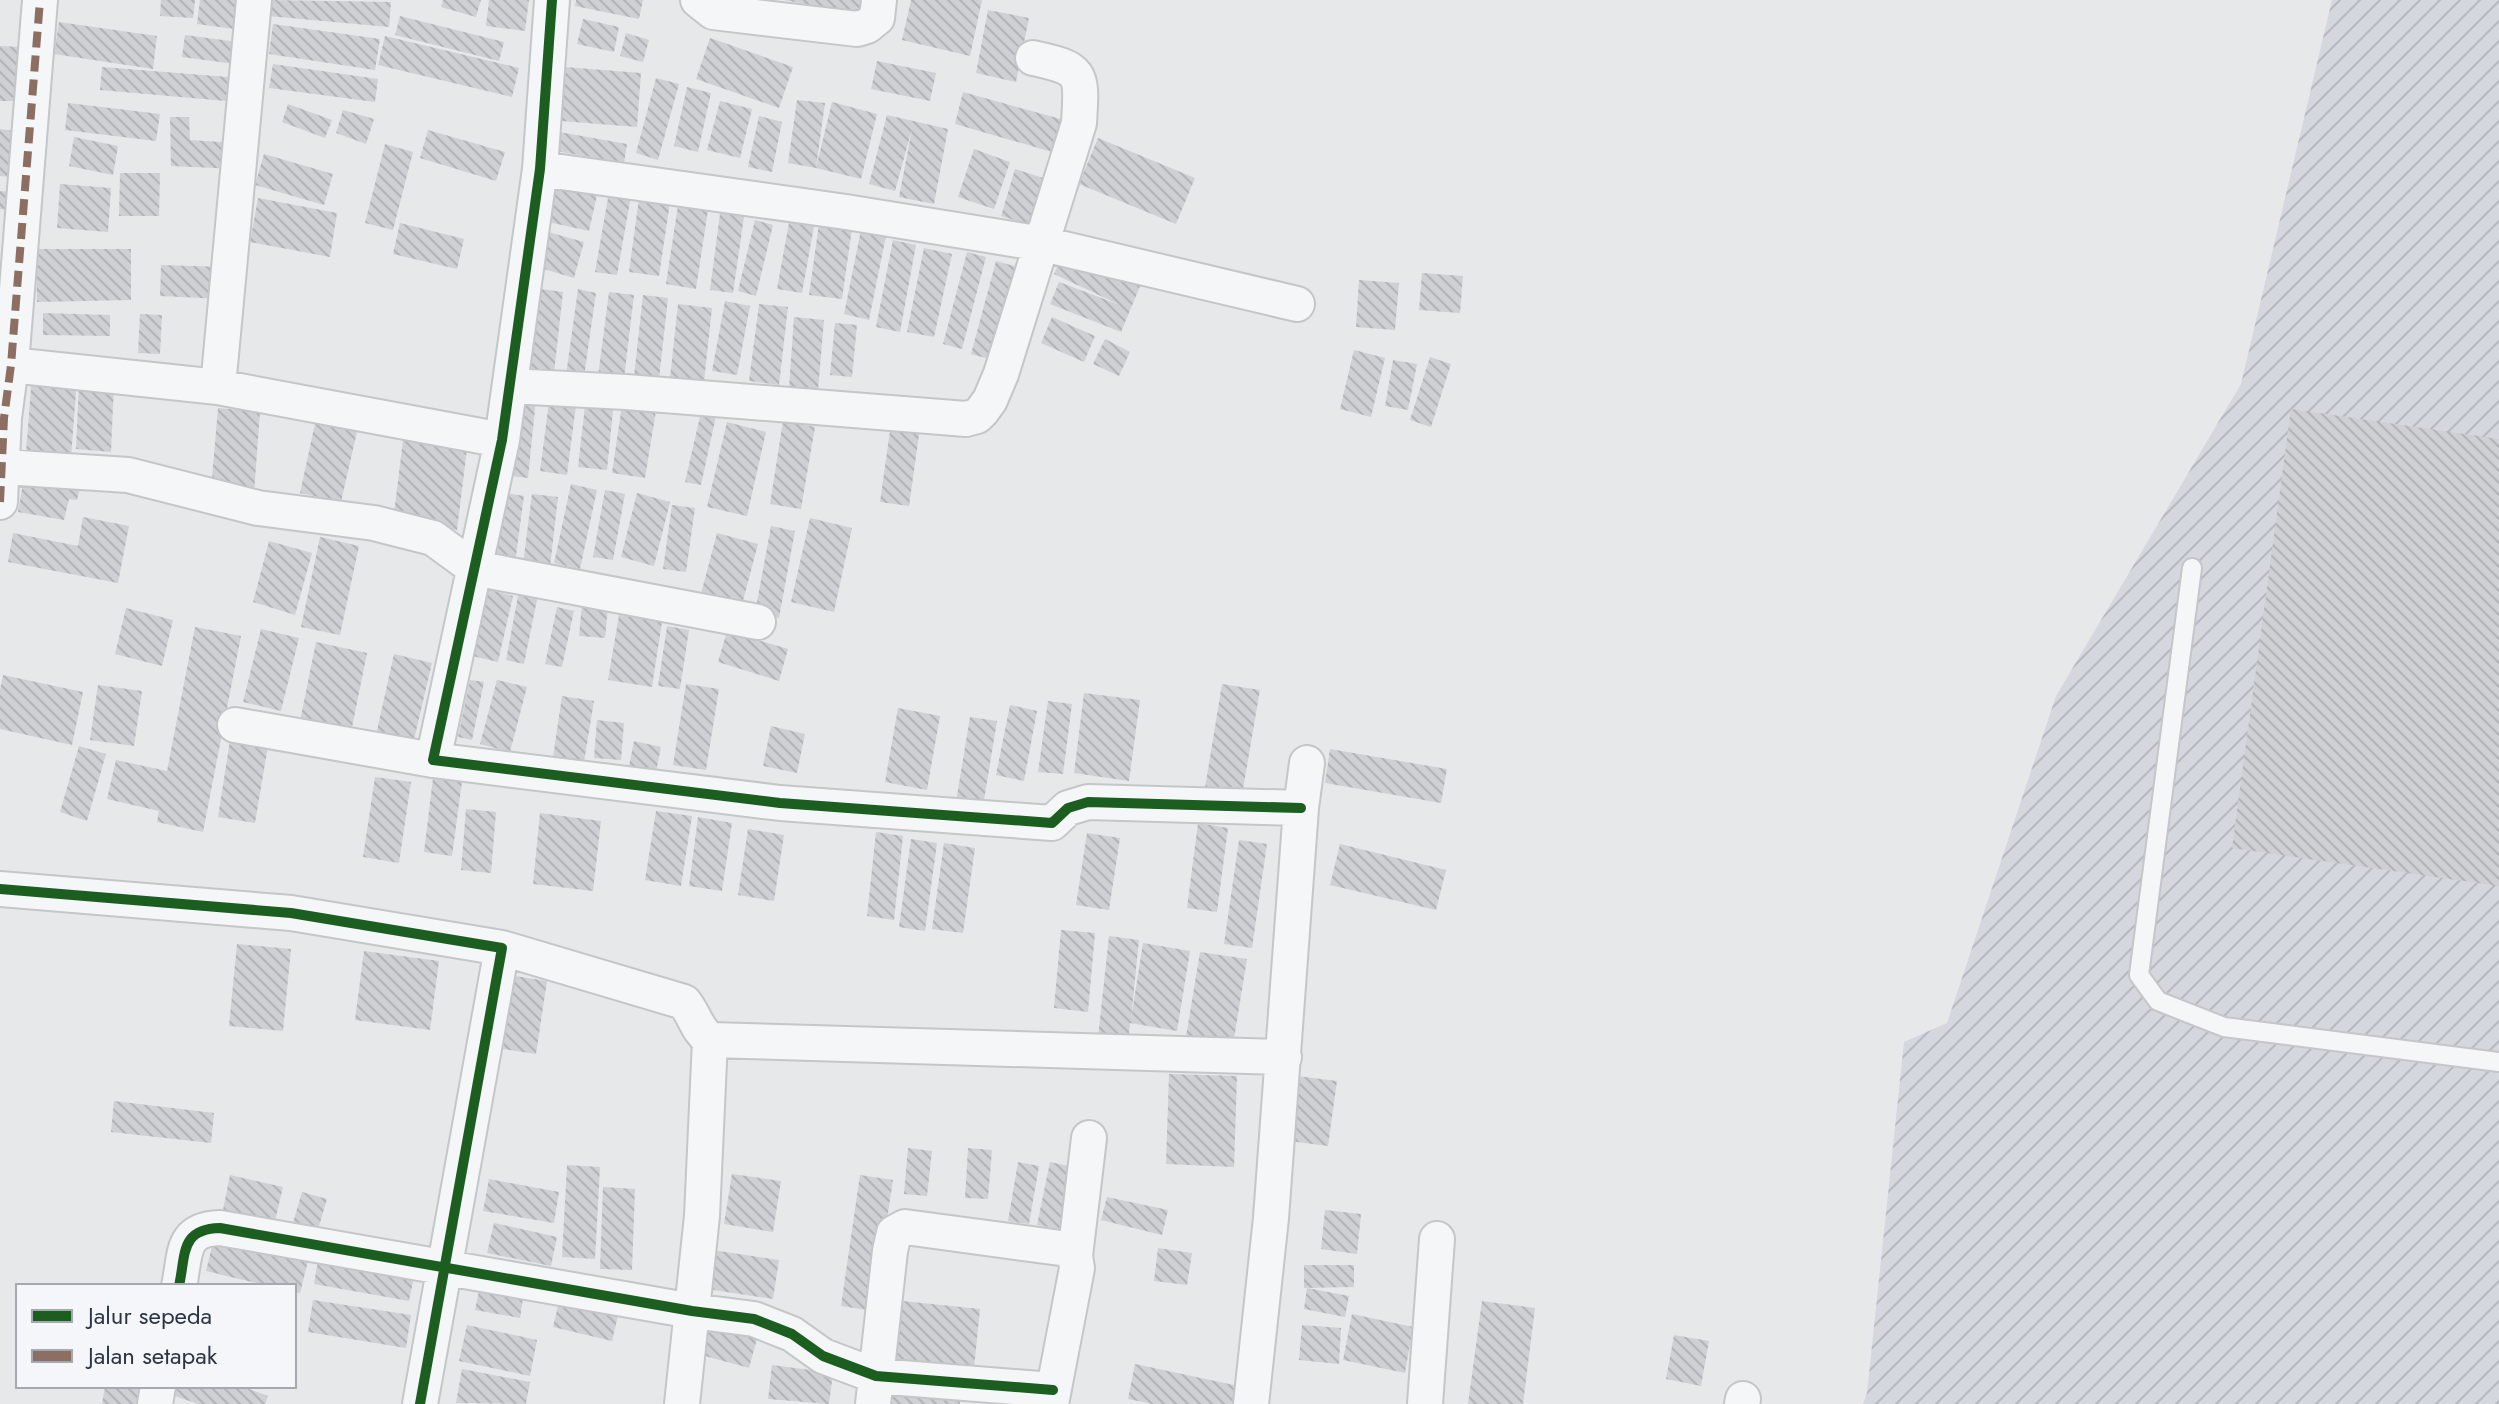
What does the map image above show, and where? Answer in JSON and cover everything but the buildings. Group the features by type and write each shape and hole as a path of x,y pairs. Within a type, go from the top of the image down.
{"street":[{"path":"0,502 4,467 2,418 11,365 40,0"},
{"path":"218,387 254,0"},
{"path":"433,760 502,440 540,169 552,0"},
{"path":"698,0 713,12 857,29 877,18 879,0"},
{"path":"510,386 966,419 977,416 990,400 1001,374 1079,123 1081,91 1076,75 1067,65 1033,58"},
{"path":"540,169 846,212 1043,244 1297,304"},
{"path":"11,365 218,387 502,440"},
{"path":"4,467 128,475 258,508 374,523 433,538 474,568 758,622"},
{"path":"235,725 433,760 780,803 1052,823 1068,808 1088,802 1301,808"},
{"path":"1251,1404 1271,1218 1301,808 1307,763"},
{"path":"0,889 291,913 502,948 684,1002 691,1010 699,1031 710,1040 1284,1057"},
{"path":"420,1404 502,948"},
{"path":"682,1404 702,1216 710,1040"},
{"path":"179,1284 189,1239 201,1229 220,1228 692,1311 754,1319 792,1334 874,1390 1052,1397 1077,1268 1075,1256 1089,1138"},
{"path":"874,1390 894,1233 905,1227 1068,1249 1075,1256"},
{"path":"1425,1404 1437,1239"}],"lane":[{"path":"2192,568 2139,975 2158,1001 2224,1027 2499,1062"}],"shaded area":[{"path":"2332,0 2499,0 2499,1404 1863,1404 1867,1393 1904,1042 1947,1023 2056,696 2241,384"}],"marked path":[{"path":"0,502 4,418 11,365 40,0"}],"cycle path":[{"path":"552,0 540,169 502,440 433,760 780,803 1052,823 1068,808 1088,802 1301,808"},
{"path":"0,889 291,913 502,948 420,1404"},
{"path":"179,1284 191,1238 207,1229 220,1228 692,1311 754,1319 792,1334 823,1356 876,1376 1053,1390"}]}
